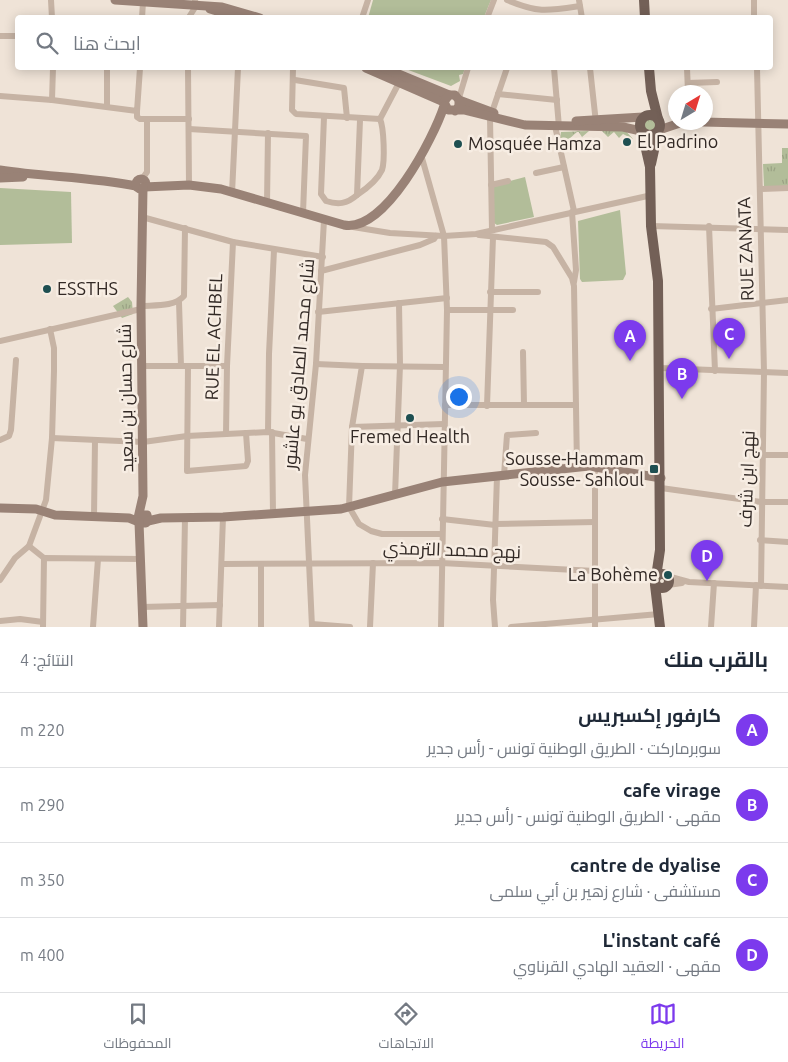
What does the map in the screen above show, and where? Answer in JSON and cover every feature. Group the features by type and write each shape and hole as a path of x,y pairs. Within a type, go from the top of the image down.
{"main road":[{"path":"644,0 645,15"},
{"path":"650,70 651,91 658,125 650,167"},
{"path":"651,91 644,117 639,123 650,167 652,195 651,226 658,281 660,550 663,581 660,627"},
{"path":"644,117 652,115 658,125"},
{"path":"641,131 651,136 658,125"}],"street":[{"path":"51,0 52,15"},
{"path":"115,0 192,3 230,15"},
{"path":"363,15 368,0"},
{"path":"488,15 494,0"},
{"path":"507,0 547,14 580,3"},
{"path":"754,0 754,15"},
{"path":"142,15 143,2"},
{"path":"208,8 222,7 250,15"},
{"path":"527,15 530,9"},
{"path":"0,36 15,36"},
{"path":"52,100 53,70"},
{"path":"106,106 107,70"},
{"path":"140,70 138,118 147,120 189,119"},
{"path":"188,70 189,184"},
{"path":"232,193 238,70"},
{"path":"292,70 293,112 360,120 380,119"},
{"path":"373,70 402,78"},
{"path":"388,70 468,111 525,125 597,124 644,117"},
{"path":"350,226 368,220 396,192 422,158 463,82 467,70"},
{"path":"486,406 492,234 490,115 506,70"},
{"path":"554,70 558,125 573,211 576,270 573,283 576,311 577,467"},
{"path":"590,70 597,124"},
{"path":"687,70 688,83 717,82"},
{"path":"757,70 760,125"},
{"path":"324,117 322,196 326,201 349,202 371,184 382,168 383,130 380,119 402,78"},
{"path":"295,80 344,88 347,118"},
{"path":"498,94 557,100"},
{"path":"0,96 52,100 137,111"},
{"path":"141,184 146,172 147,120"},
{"path":"357,196 360,120"},
{"path":"713,123 760,125 788,124"},
{"path":"597,124 641,131"},
{"path":"658,125 668,124"},
{"name":"RUE ZANATA","path":"760,125 760,229 764,372"},
{"path":"189,129 302,134 307,138 303,213"},
{"path":"267,203 268,133"},
{"path":"422,158 444,236 447,298 441,534 441,627"},
{"path":"536,174 564,167"},
{"path":"0,170 43,177"},
{"path":"0,178 43,177 141,184 189,184 232,193 324,220 390,233 436,236 492,234 546,242 553,247 573,283"},
{"path":"491,184 508,181"},
{"name":"شارع حسان بن سعيد","path":"141,184 143,442 141,536 143,627"},
{"path":"760,189 788,188"},
{"path":"492,234 573,211 652,195"},
{"path":"142,213 233,242 274,250 323,256"},
{"name":"شارع محمد الصادق بو عاشور","path":"308,562 305,511 307,439 316,364 324,220"},
{"path":"651,226 709,226 788,230"},
{"path":"709,226 715,371"},
{"path":"185,228 185,294 179,302 187,436 186,471 246,466 248,461 246,433"},
{"path":"322,271 420,244 434,239 436,236"},
{"name":"RUE EL ACHBEL","path":"226,434 233,242"},
{"path":"273,513 269,354 274,250"},
{"path":"490,292 538,292"},
{"path":"318,312 447,298"},
{"path":"711,309 788,300"},
{"path":"0,341 141,307 179,302"},
{"path":"395,495 400,365 399,303"},
{"path":"447,310 489,312 513,310"},
{"path":"0,580 15,558 29,546 43,512 52,438 54,352 50,329"},
{"path":"523,352 524,405"},
{"path":"0,440 9,436 16,360"},
{"path":"316,364 445,367"},
{"path":"142,366 227,366"},
{"path":"362,366 352,427 349,507 359,524 371,531 392,534 441,534"},
{"path":"660,368 788,373"},
{"name":"نهج ابن شرف","path":"754,627 760,540 764,372"},
{"path":"445,405 576,405"},
{"path":"352,427 444,424"},
{"path":"52,438 143,442 187,436 270,432 307,439"},
{"path":"495,627 495,524 506,435 536,433"},
{"path":"94,517 95,440"},
{"path":"763,455 788,455"},
{"path":"0,508 21,508 55,515 94,517 223,517 349,507 442,482 577,467 595,467 760,502 788,502"},
{"path":"595,467 595,624"},
{"path":"219,627 223,517"},
{"path":"183,627 184,518"},
{"path":"442,518 495,524 594,522"},
{"path":"760,540 788,542"},
{"path":"29,546 44,558 142,559"},
{"path":"0,621 20,619 43,625 42,566 44,558"},
{"path":"93,627 98,559"},
{"path":"308,562 312,625 350,627"},
{"name":"نهج محمد الترمذي","path":"222,564 441,562 595,570"},
{"path":"370,627 373,563"},
{"path":"261,564 261,627"},
{"path":"663,581 788,587"},
{"path":"711,627 714,584"},
{"path":"142,607 220,606"},
{"path":"511,627 595,624 660,614"}],"green space":[{"path":"373,0 491,0 485,15 369,15"},
{"path":"408,70 464,70 463,74 459,75 460,81 451,86"},
{"path":"650,118 655,120 657,125 655,130 650,132 645,130 643,125 645,120"},
{"path":"625,130 633,139 623,134 619,138 614,132 608,137 602,131"},
{"path":"578,131 568,140 572,144 565,149 559,144 561,132"},
{"path":"578,131 589,131 582,137"},
{"path":"782,148 788,148 788,187 764,187 763,164 782,163"},
{"path":"525,177 534,217 497,225 494,223 494,185"},
{"path":"0,188 71,192 72,243 0,245"},
{"path":"620,210 626,274 623,280 582,282 580,279 578,221"},
{"path":"128,297 132,302 133,314 122,318 113,306"}],"place":[{"name":"El Padrino","path":"627,142"},
{"name":"Mosquée Hamza","path":"458,144"},
{"name":"ESSTHS","path":"47,289"},
{"name":"cantre de dyalise","path":"729,359"},
{"name":"كارفور إكسبريس","path":"630,361"},
{"name":"cafe virage","path":"682,399"},
{"name":"Fremed Health","path":"410,418"},
{"name":"Sousse-Hammam Sousse- Sahloul","path":"654,469"},
{"name":"La Bohème","path":"668,575"},
{"name":"L'instant café","path":"707,581"}]}
